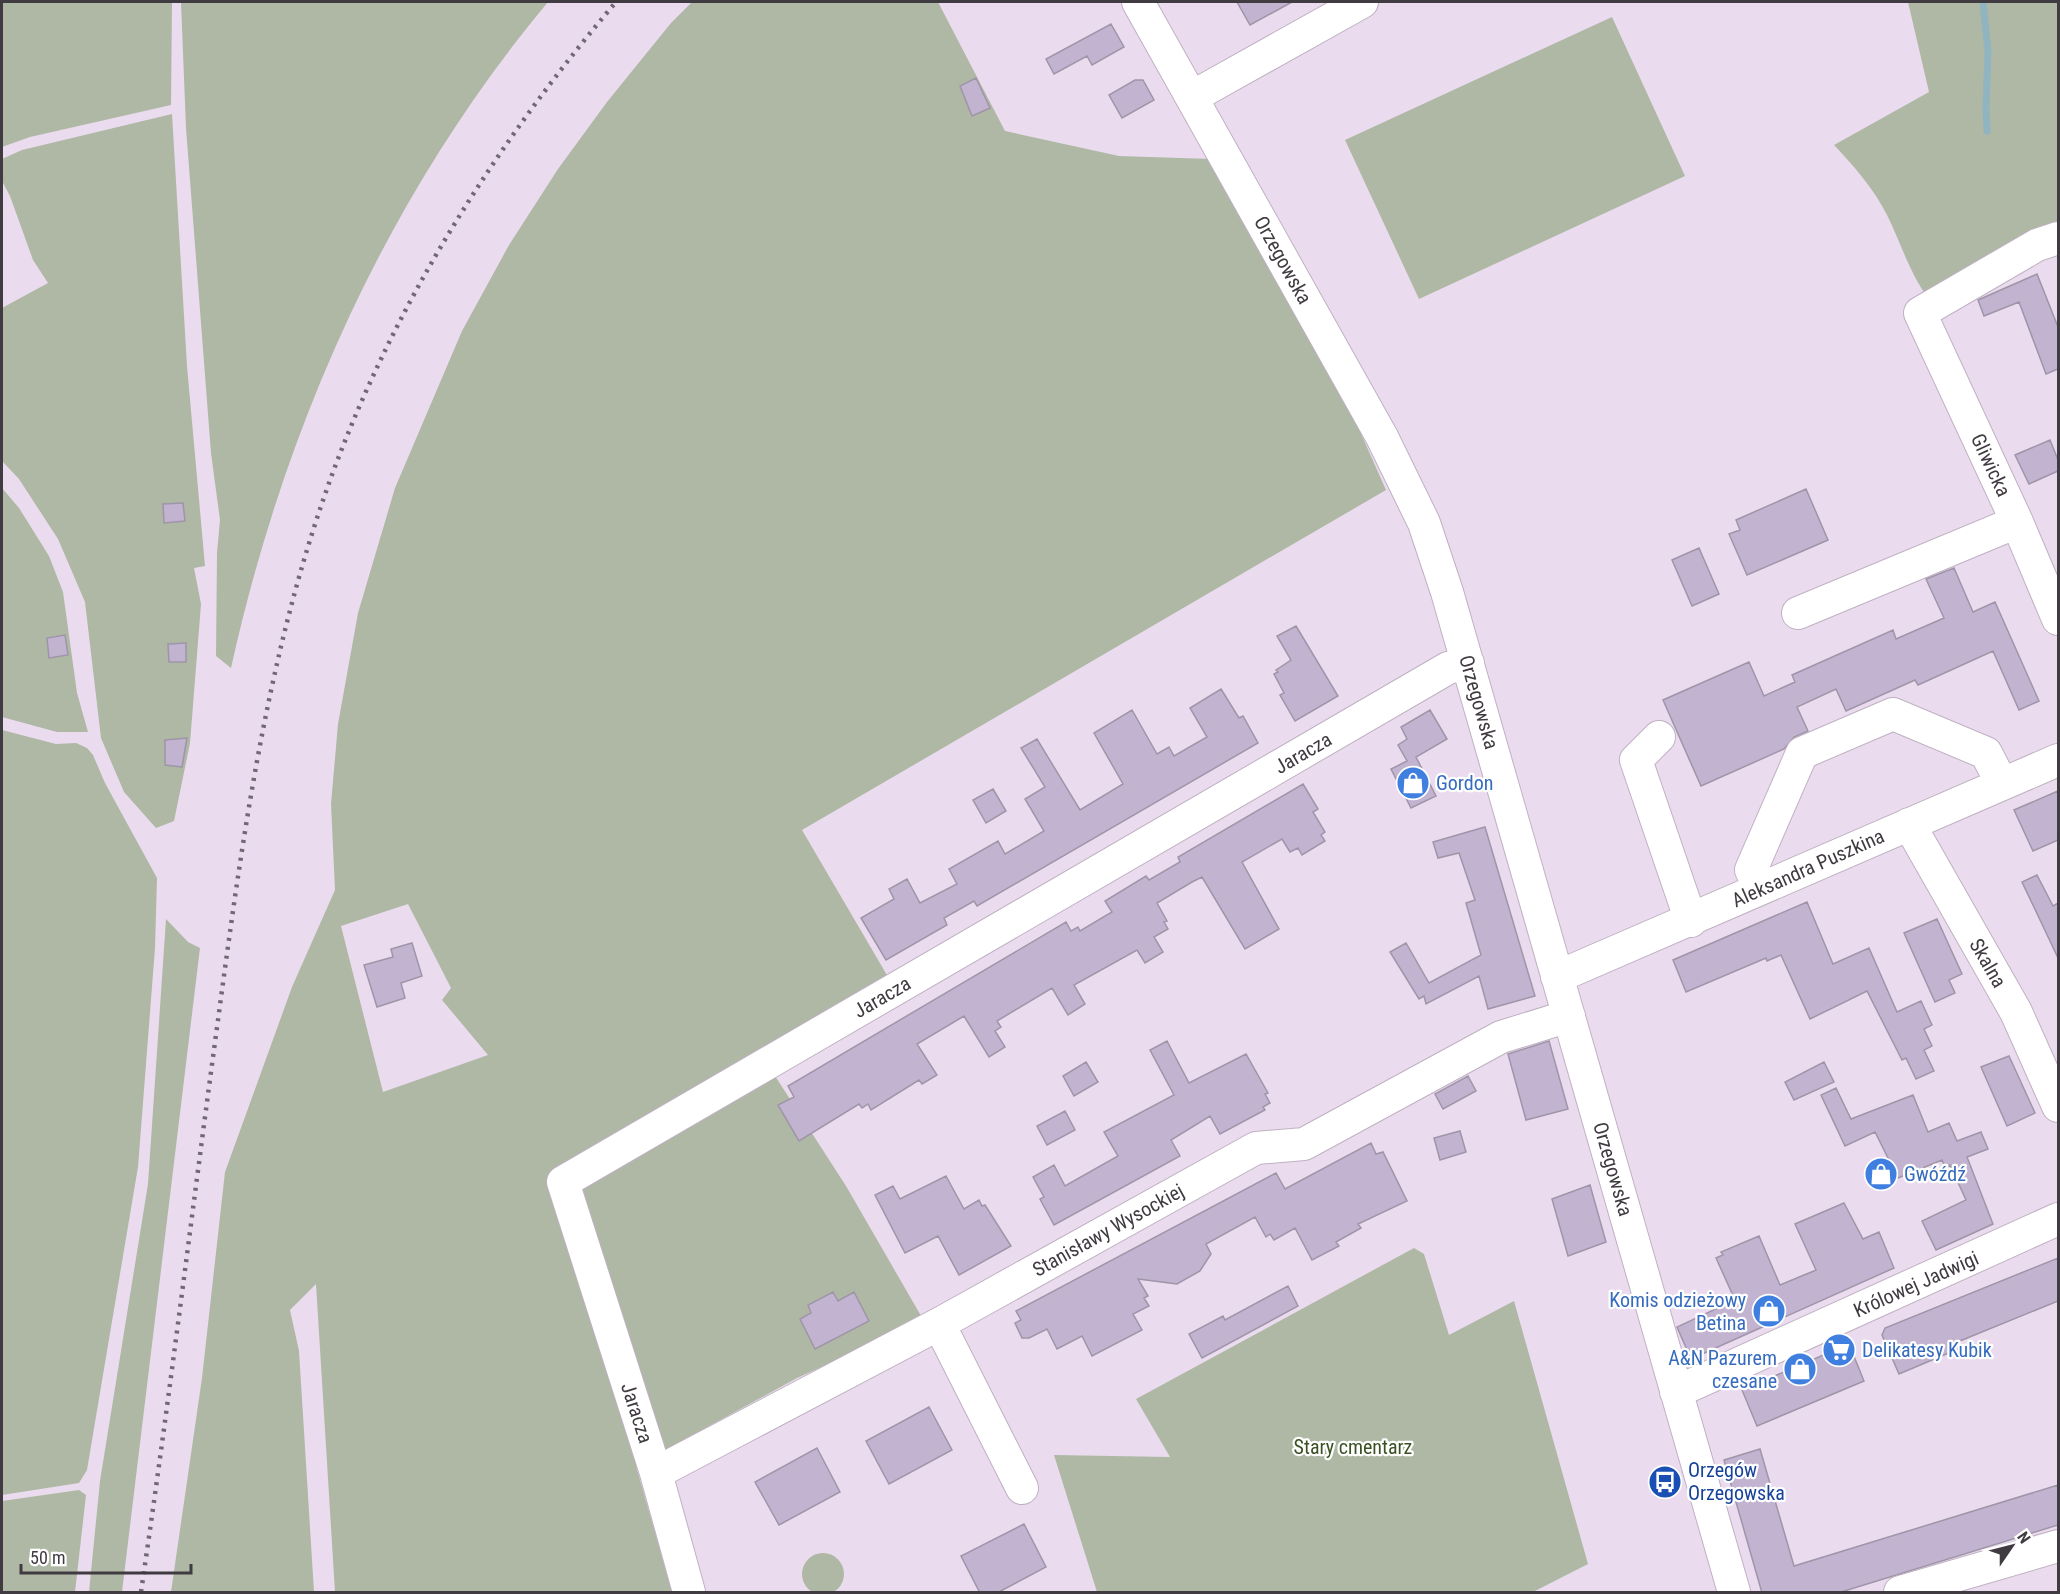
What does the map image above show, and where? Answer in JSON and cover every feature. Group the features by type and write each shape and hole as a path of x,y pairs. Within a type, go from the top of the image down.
{"street":[{"name":"Orzegowska","path":"1138,2 1404,480 1424,523 1468,663 1734,1593"},
{"path":"1192,97 1362,2"},
{"name":"Gliwicka","path":"2058,238 2037,245 1920,313 2017,522 2058,619"},
{"path":"1798,613 2017,522"},
{"name":"Jaracza","path":"656,1473 563,1182 1448,668 1468,663"},
{"path":"1760,888 1752,870 1802,753 1893,714 1986,753 2002,784"},
{"path":"1659,737 1636,760 1691,921"},
{"name":"Aleksandra Puszkina","path":"1557,977 1691,921 1760,888 2058,760"},
{"name":"Skalna","path":"1909,824 2016,1012 2058,1106"},
{"name":"Stanisławy Wysockiej","path":"656,1473 939,1324 1256,1148 1305,1144 1501,1037 1569,1016"},
{"name":"Królowej Jadwigi","path":"1676,1392 2058,1220"},
{"path":"939,1324 1022,1488"},
{"path":"656,1473 689,1593"},
{"path":"1900,1593 2058,1546"}],"green space":[{"path":"2,2 172,2 171,105 30,137 2,147"},
{"path":"181,2 548,2 491,76 439,153 392,233 350,316 313,401 281,488 254,577 231,668 216,656 217,553 220,520 211,453 186,128"},
{"path":"692,2 938,2 1005,131 1119,156 1211,159 1347,402 1386,490 802,830 891,982 759,1051 846,1186 924,1321 797,1378 636,1466 672,1592 335,1592 316,1284 290,1310 299,1351 314,1592 171,1592 202,1378 225,1172 292,987 335,890 331,804 338,724 358,613 395,488 462,331 509,245 558,169 607,102 671,23","holes":["408,904 451,988 442,1000 488,1055 383,1092 341,926"]},
{"path":"1908,2 2058,2 2058,229 1928,298 1910,268 1882,205 1863,178 1834,145 1929,92"},
{"path":"1612,17 1685,176 1419,299 1345,140"},
{"path":"172,114 187,366 205,566 194,568 201,604 190,743 174,821 156,828 124,792 101,738 85,602 58,539 19,479 2,461 2,308 48,283 33,260 10,196 2,181 2,159 22,150"},
{"path":"2,488 19,508 49,556 63,592 77,693 88,732 57,732 2,717"},
{"path":"2,730 56,744 76,743 87,748 93,755 105,783 157,878 155,948 138,1167 87,1470 79,1483 2,1495"},
{"path":"166,919 188,942 200,948 122,1592 89,1592 100,1481 148,1184"},
{"name":"Stary cmentarz","path":"1414,1248 1424,1254 1449,1335 1514,1301 1588,1564 1533,1592 1097,1592 1054,1455 1170,1457 1136,1399"},
{"path":"79,1490 86,1495 75,1592 2,1592 2,1501"},
{"path":"823,1553 838,1559 844,1574 838,1589 823,1595 808,1589 802,1574 808,1559"}],"building":[{"path":"1237,2 1292,2 1250,25"},
{"path":"1111,24 1124,47 1092,65 1087,56 1054,74 1046,59"},
{"path":"976,78 990,108 972,116 960,86"},
{"path":"1135,80 1143,80 1154,100 1122,118 1109,95"},
{"path":"2037,274 2058,327 2058,369 2046,374 2019,302 1984,316 1978,300"},
{"path":"2050,440 2058,460 2058,471 2029,484 2015,455"},
{"path":"1806,489 1828,540 1747,575 1729,534 1740,530 1736,520"},
{"path":"183,503 185,521 164,523 163,504"},
{"path":"1699,548 1719,594 1692,606 1672,560"},
{"path":"1954,568 1973,612 1995,602 2039,701 2019,710 1993,651 1918,685 1915,680 1846,711 1836,689 1797,707 1808,731 1794,737 1784,749 1701,786 1663,700 1749,662 1764,696 1795,682 1792,675 1893,630 1896,639 1944,618 1926,579"},
{"path":"1296,626 1338,696 1295,721 1280,695 1284,693 1274,674 1278,672 1276,670 1291,660 1277,636"},
{"path":"65,635 68,655 49,658 47,638"},
{"path":"186,643 186,662 169,662 168,644"},
{"path":"1221,689 1239,718 1243,716 1258,743 977,906 974,901 944,918 947,925 886,960 861,918 894,899 889,889 907,879 920,903 957,884 949,869 998,841 1005,854 1044,831 1025,799 1045,787 1021,748 1037,739 1080,810 1123,784 1094,733 1132,710 1157,754 1169,747 1174,756 1207,737 1190,708"},
{"path":"1430,710 1447,739 1416,757 1436,796 1411,808 1391,769 1407,761 1398,745 1407,739 1401,727"},
{"path":"187,738 182,767 165,765 165,740"},
{"path":"1303,784 1318,809 1313,812 1325,832 1321,835 1325,841 1302,855 1298,848 1290,852 1282,839 1242,862 1279,929 1245,949 1202,877 1157,903 1167,921 1164,922 1168,929 1154,937 1163,952 1145,963 1137,950 1074,985 1085,1004 1068,1015 1052,988 997,1021 1001,1027 995,1031 1005,1047 989,1057 964,1016 917,1044 937,1075 922,1084 919,1080 871,1110 868,1104 862,1108 859,1104 799,1141 778,1105 794,1097 788,1086 1066,922 1071,931 1078,927 1080,931 1112,912 1105,901 1146,876 1149,880 1180,862 1178,857"},
{"path":"993,789 1006,811 986,823 973,800"},
{"path":"2058,791 2058,840 2033,851 2014,810"},
{"path":"1485,827 1535,996 1488,1009 1479,976 1426,1004 1424,996 1419,999 1390,952 1406,943 1429,983 1481,955 1466,903 1475,900 1459,853 1438,858 1433,842"},
{"path":"2037,875 2053,906 2058,903 2058,958 2022,882"},
{"path":"1807,902 1833,964 1869,948 1897,1012 1921,1001 1932,1025 1924,1029 1932,1046 1924,1050 1934,1071 1916,1079 1906,1058 1902,1060 1867,991 1810,1019 1781,955 1767,961 1766,958 1686,992 1673,960"},
{"path":"1937,919 1962,974 1949,980 1955,993 1935,1002 1904,933"},
{"path":"412,943 422,976 401,983 405,998 377,1007 364,965 393,957 391,949"},
{"path":"1167,1041 1189,1083 1246,1054 1268,1093 1265,1094 1270,1103 1263,1107 1265,1110 1220,1134 1210,1116 1171,1140 1180,1156 1054,1225 1040,1199 1044,1197 1033,1177 1054,1165 1065,1186 1118,1156 1104,1132 1174,1095 1150,1050"},
{"path":"1549,1041 1568,1109 1526,1120 1508,1054"},
{"path":"2009,1056 2035,1113 2007,1126 1981,1067"},
{"path":"1086,1062 1098,1082 1074,1096 1063,1076"},
{"path":"1824,1062 1834,1082 1794,1100 1785,1082"},
{"path":"1468,1076 1476,1091 1443,1109 1435,1094"},
{"path":"1836,1088 1851,1119 1913,1095 1928,1132 1949,1123 1957,1141 1981,1132 1988,1149 1967,1157 1993,1224 1936,1250 1922,1221 1966,1200 1950,1165 1945,1168 1942,1160 1898,1178 1875,1132 1845,1146 1821,1095"},
{"path":"1065,1111 1075,1130 1047,1145 1037,1126"},
{"path":"1460,1131 1466,1152 1440,1160 1434,1138"},
{"path":"1371,1143 1376,1154 1383,1152 1407,1201 1358,1224 1361,1228 1336,1242 1339,1246 1312,1260 1295,1228 1274,1240 1270,1234 1266,1237 1255,1217 1206,1244 1211,1254 1200,1271 1177,1284 1138,1279 1148,1296 1144,1298 1149,1306 1133,1314 1142,1330 1092,1356 1082,1336 1057,1349 1047,1329 1029,1338 1022,1338 1015,1323 1021,1320 1016,1311 1276,1173 1285,1189"},
{"path":"946,1176 964,1209 979,1200 982,1206 985,1205 1011,1246 959,1275 938,1236 905,1253 875,1195 893,1186 900,1199"},
{"path":"1590,1185 1606,1242 1568,1256 1552,1199"},
{"path":"1844,1203 1863,1239 1879,1232 1894,1268 1691,1359 1677,1327 1735,1300 1716,1258 1723,1255 1721,1252 1759,1236 1780,1285 1816,1270 1795,1224"},
{"path":"2058,1258 2058,1301 1955,1343 1958,1349 1899,1374 1882,1335 1885,1328"},
{"path":"1288,1286 1298,1306 1202,1358 1189,1334 1223,1316 1225,1320"},
{"path":"833,1292 838,1301 854,1292 869,1321 815,1349 800,1319 811,1313 808,1305"},
{"path":"1849,1344 1864,1381 1757,1426 1742,1390"},
{"path":"929,1407 952,1450 889,1484 866,1441"},
{"path":"817,1448 840,1492 779,1525 755,1482"},
{"path":"1760,1449 1794,1566 2058,1485 2058,1525 1838,1593 1762,1593 1724,1460"},
{"path":"1024,1524 1046,1567 997,1593 980,1593 961,1556"}],"waterway":[{"path":"1983,2 1988,52 1987,131"}],"railway":[{"path":"141,1592 227,950 248,812 275,674 310,539 333,472 359,408 387,346 419,285 491,167 572,55 616,2"}],"place":[{"name":"Gordon","path":"1413,783"},
{"name":"Gwóźdź","path":"1881,1174"},
{"name":"Komis odzieżowy Betina","path":"1769,1311"},
{"name":"Delikatesy Kubik","path":"1839,1350"},
{"name":"A&N Pazurem czesane","path":"1800,1369"},
{"name":"Orzegów Orzegowska","path":"1665,1482"}]}
